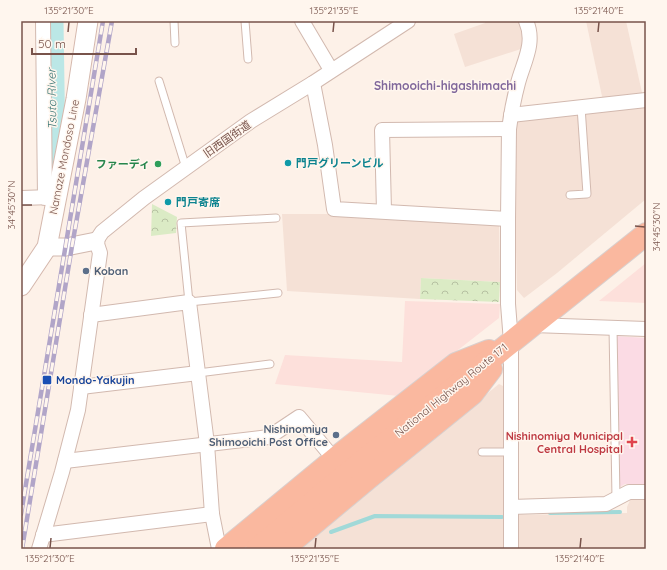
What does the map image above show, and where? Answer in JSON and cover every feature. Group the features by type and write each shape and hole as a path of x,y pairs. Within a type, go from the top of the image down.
{"highway":[{"name":"National Highway Route 171","path":"257,549 343,477 646,234"},
{"path":"226,549 334,459 456,364 511,342"},
{"path":"284,549 367,479 472,394 511,342"}],"main road":[{"name":"Namaze Mondoso Line","path":"21,286 47,247 51,198 76,98 88,21"}],"street":[{"path":"21,198 51,198 43,21"},
{"path":"302,21 331,70"},
{"name":"旧西国街道","path":"96,241 102,232 144,198 251,121 313,83 408,21"},
{"path":"511,549 511,342 508,304 510,122 518,82 528,56 530,38 529,27 526,21"},
{"path":"313,83 325,145 334,209 508,219"},
{"path":"384,211 382,130 510,122 581,107 646,100"},
{"path":"39,549 65,461 78,410 100,253 96,241 66,247 47,247"},
{"path":"91,315 189,302 207,444 212,514 219,549"},
{"path":"533,325 646,329"},
{"path":"81,387 198,373"},
{"path":"65,461 269,437 299,417 334,459"},
{"path":"511,507 606,504 629,492 646,492"},
{"path":"43,535 212,514"}],"lane":[{"path":"174,21 175,43"},
{"path":"246,21 248,59"},
{"path":"159,81 186,168"},
{"path":"570,195 587,194 581,107"},
{"path":"276,218 181,223 189,302 278,293"},
{"path":"613,328 616,498"},
{"path":"198,373 270,364"},
{"path":"482,452 511,452"}],"shaded area":[{"path":"485,21 519,21 524,33 524,48 465,67 454,34 485,23"},
{"path":"586,21 626,21 643,97 603,101"},
{"path":"646,104 646,199 557,273 524,298 517,290 513,124 517,118"},
{"path":"282,214 341,214 499,221 500,282 421,278 420,299 287,291"},
{"path":"646,263 646,303 599,301"},
{"path":"405,301 500,304 499,318 399,396 275,384 285,355 402,362"},
{"name":"Nishinomiya Municipal Central Hospital","path":"616,336 646,338 646,485 625,484 620,487"},
{"path":"499,384 503,386 505,549 296,549"},
{"path":"646,497 646,549 517,549 517,515 627,513 627,507 631,498"}],"green space":[{"path":"152,204 177,217 176,233 151,236"},
{"path":"421,278 500,282 499,302 420,299"}],"waterway":[{"name":"Tsuto River","path":"50,176 53,152 51,21"},
{"path":"550,513 620,512"},
{"path":"331,532 375,516 502,517"}],"railway":[{"path":"21,514 103,21"},
{"path":"22,549 72,246 112,21"}],"place":[{"name":"門戸グリーンビル","path":"288,163"},
{"name":"ファーディ","path":"158,164"},
{"name":"門戸寄席","path":"168,202"},
{"name":"Koban","path":"86,271"},
{"name":"Mondo-Yakujin","path":"47,380"},
{"name":"Nishinomiya Shimooichi Post Office","path":"336,435"},
{"name":"Nishinomiya Municipal Central Hospital","path":"632,442"}],"district":[{"name":"Shimooichi-higashimachi","path":"445,86"}]}
